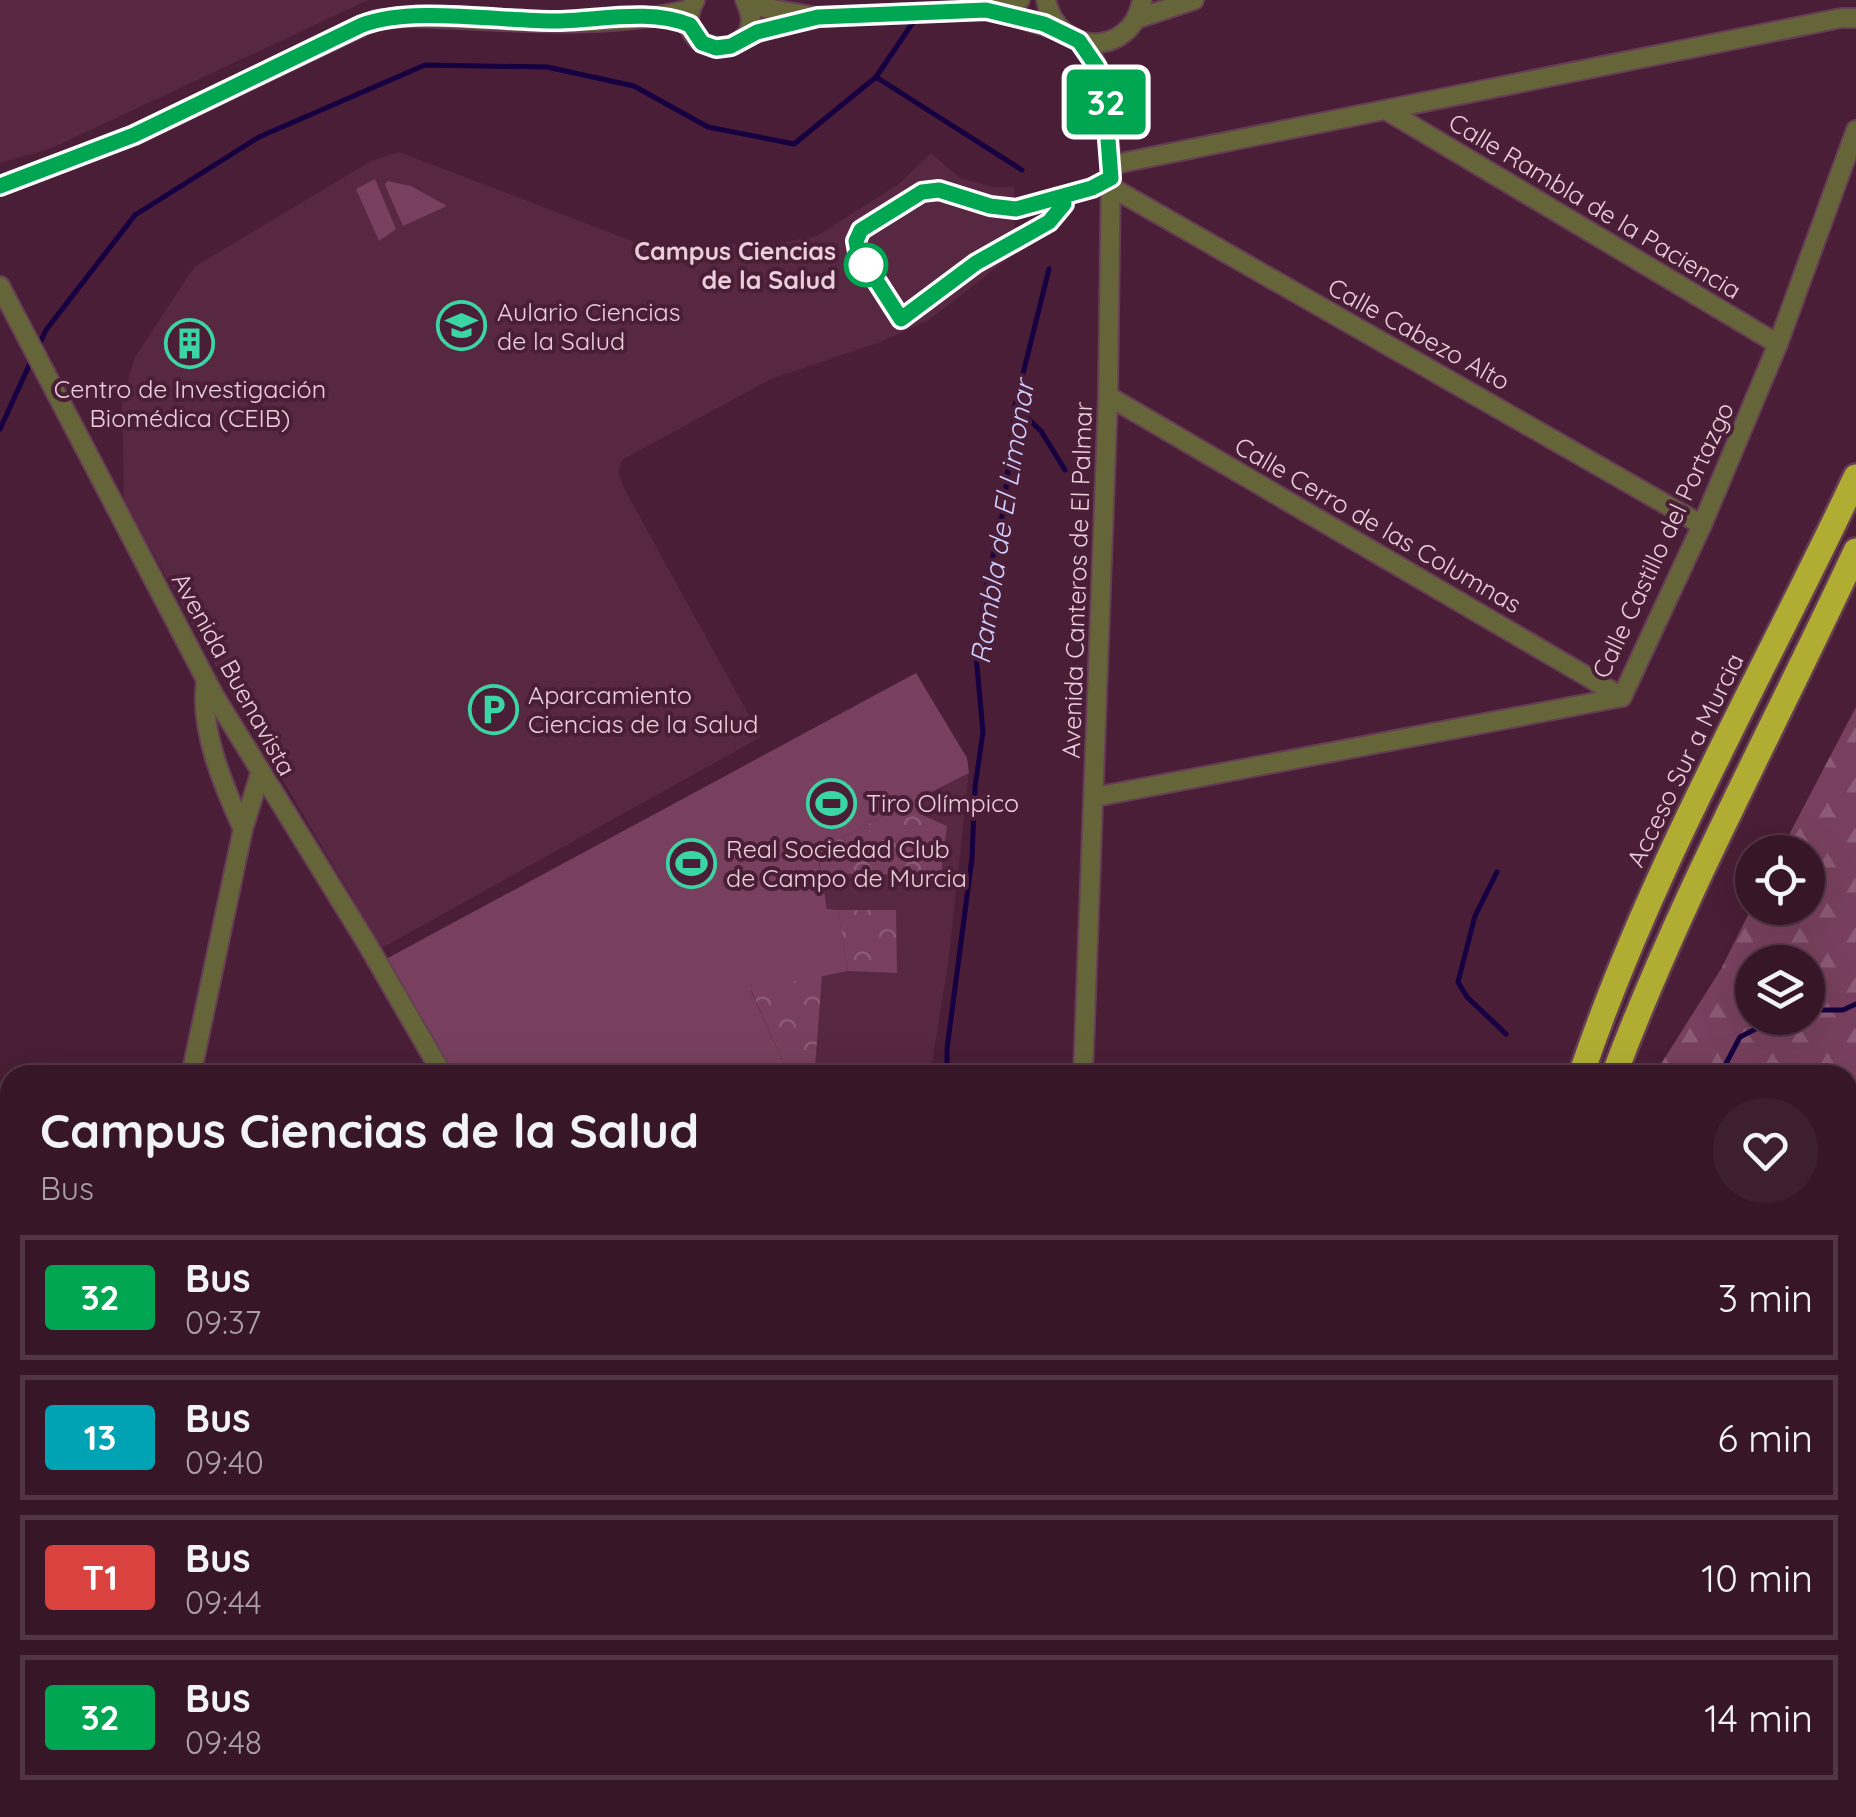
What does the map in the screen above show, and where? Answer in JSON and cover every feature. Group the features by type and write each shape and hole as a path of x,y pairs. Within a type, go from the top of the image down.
{"highway":[{"name":"Acceso Sur a Murcia","path":"1584,1065 1658,882 1856,477"},
{"path":"1618,1065 1697,875 1856,552"}],"street":[{"path":"978,10 1020,0"},
{"path":"1046,0 1062,30"},
{"name":"Avenida Canteros de El Palmar","path":"1104,88 1109,58 1142,0"},
{"path":"744,36 751,18 746,3 818,17 978,10 1014,14 1062,30 1079,41 1102,43 1130,26 1194,0"},
{"path":"0,186 134,135 375,20 406,17 552,21 692,11 702,43 716,48 731,46 744,36 818,17"},
{"path":"1111,165 1840,18 1856,18"},
{"name":"Avenida Canteros de El Palmar","path":"1079,41 1094,59 1104,88 1111,165 1108,396 1083,1065"},
{"name":"Calle Rambla de la Paciencia","path":"1386,110 1778,344"},
{"name":"Calle Castillo del Portazgo","path":"1095,796 1622,697 1702,525 1778,344 1856,130"},
{"name":"Calle Cabezo Alto","path":"1111,187 1702,525"},
{"name":"Avenida Buenavista","path":"4,294 215,697 438,1065"},
{"name":"Calle Cerro de las Columnas","path":"1108,396 1622,697"},
{"path":"215,697 206,681 204,708 213,747 242,828"},
{"path":"193,1065 242,828 260,774"}],"shaded area":[{"path":"0,0 368,0 52,148 0,163"},
{"name":"Campus Ciencias de la Salud","path":"399,152 648,247 779,243 817,236 900,183 931,153 960,178 992,187 1014,187 1015,229 1023,247 929,320 881,342 771,379 622,460 618,472 624,488 761,737 382,948 224,681 124,501 122,399 135,357 194,267 371,161"},
{"path":"969,773 948,964 932,1065 785,1065 751,990 848,971 837,910 827,910 817,850"}],"green space":[{"path":"375,179 396,229 379,241 356,189"},
{"path":"387,181 411,186 447,206 403,226 385,185"},
{"name":"Real Sociedad Club de Campo de Murcia","path":"916,673 967,758 969,773 817,850 827,909 838,910 848,971 751,991 784,1065 444,1065 386,959"},
{"path":"1856,707 1856,1065 1660,1065 1721,969 1743,925 1825,925 1825,835 1789,835"},
{"path":"918,799 924,816 947,826 941,875 835,874 834,884 824,884 817,850"},
{"path":"838,910 896,910 897,973 848,971"},
{"path":"822,975 815,1065 785,1065 751,990"}],"waterway":[{"path":"37,349 46,330 135,215 259,137 425,65 547,67 634,86 708,127 794,144 876,77 916,18"},
{"name":"Rambla de El Limonar","path":"876,77 1022,170"},
{"name":"Rambla de El Limonar","path":"947,1065 983,732 976,655 1004,507 1015,406 1049,269"},
{"path":"0,429 32,359"},
{"path":"1015,406 1041,431 1065,470"},
{"path":"1497,872 1475,916 1458,982 1467,997 1506,1034"},
{"path":"1825,1010 1843,1010 1856,1004"},
{"path":"1725,1065 1744,1035"}],"bus line":[{"name":"32","path":"0,186 134,135 375,20 662,18 690,25 702,43 724,48 744,36 818,17 986,10 1014,14 1062,30 1090,53 1104,88 1111,178 1092,188 1016,209 990,206 939,190 922,192 861,230 856,241 858,252 901,319 976,263 1049,222 1064,204"}],"place":[{"name":"Campus Ciencias de la Salud","path":"866,265"},
{"name":"Aulario Ciencias de la Salud","path":"462,326"},
{"name":"Centro de Investigación Biomédica (CEIB)","path":"190,343"},
{"name":"Aparcamiento Ciencias de la Salud","path":"493,709"},
{"name":"Tiro Olímpico","path":"831,803"},
{"name":"Real Sociedad Club de Campo de Murcia","path":"691,863"}]}
